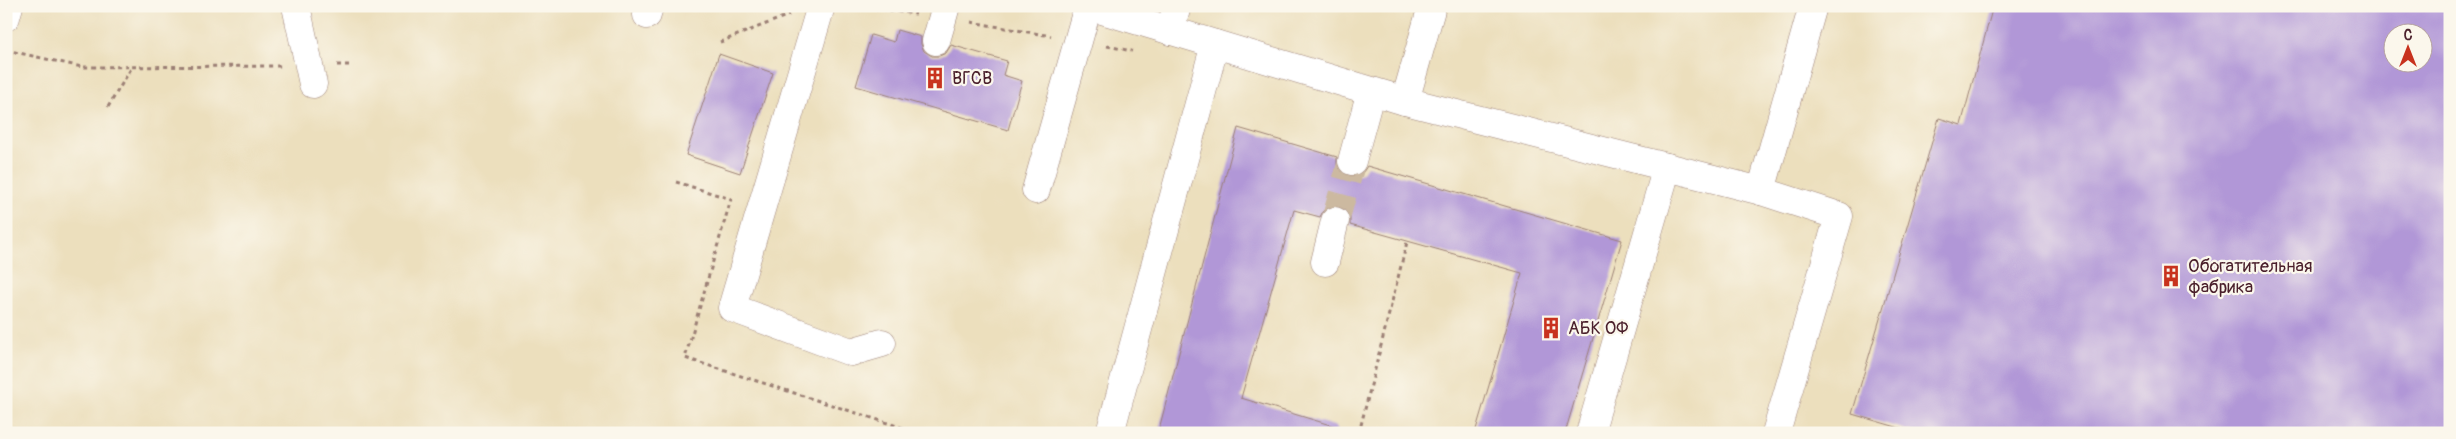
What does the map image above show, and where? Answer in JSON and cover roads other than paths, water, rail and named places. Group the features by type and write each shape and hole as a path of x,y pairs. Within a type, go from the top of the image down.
{"lane":[{"path":"6,17 9,6"},
{"path":"296,6 311,75"},
{"path":"821,6 732,308 851,352 882,343"},
{"path":"1036,190 1088,6 1174,18 1215,44 1404,101 1761,191 1839,216 1776,433"},
{"path":"1404,101 1432,6"},
{"path":"1761,191 1813,6"},
{"path":"1110,433 1215,44"},
{"path":"1352,161 1371,91"},
{"path":"1590,433 1667,167"},
{"path":"1325,262 1335,221"}],"tunnel":[{"path":"1335,221 1352,161"}],"place":[{"name":"ВГСВ","path":"935,78"},
{"name":"Обогатительная фабрика","path":"2171,276"},
{"name":"АБК ОФ","path":"1551,328"}]}
